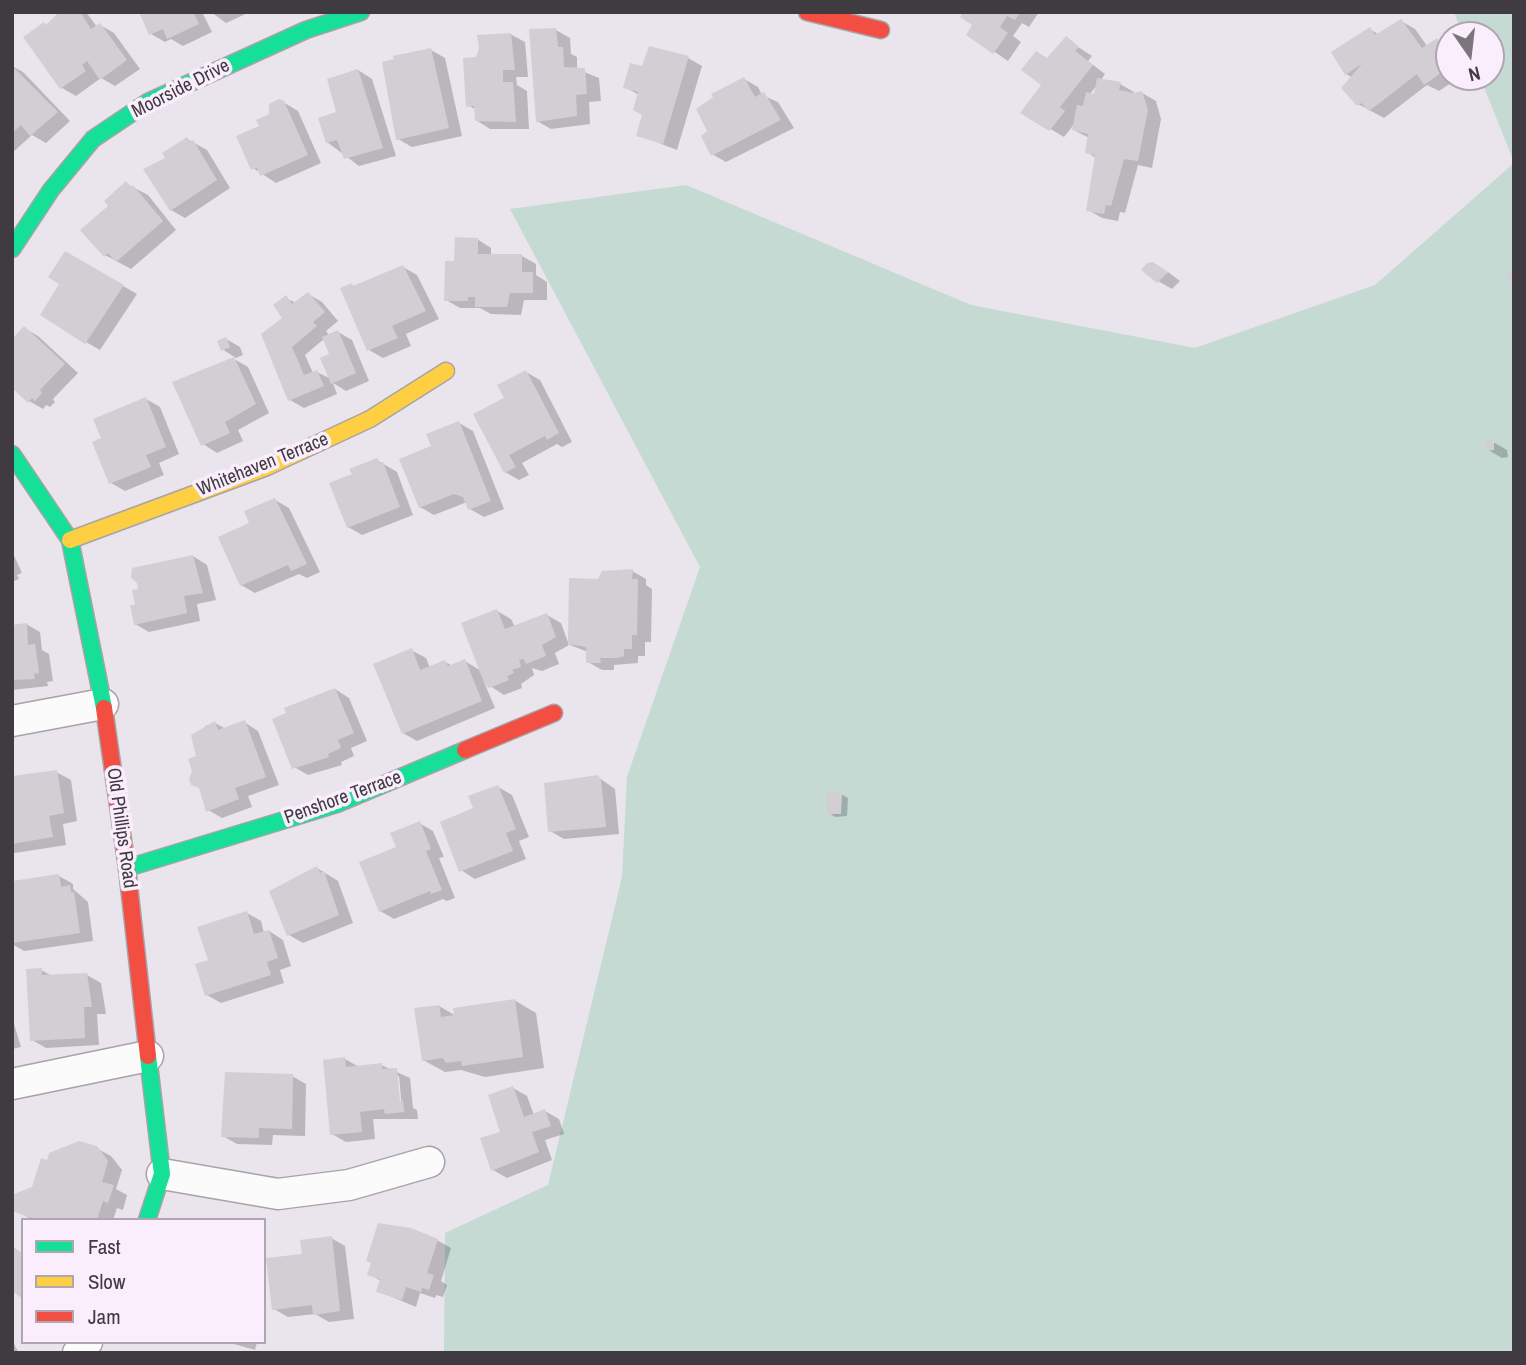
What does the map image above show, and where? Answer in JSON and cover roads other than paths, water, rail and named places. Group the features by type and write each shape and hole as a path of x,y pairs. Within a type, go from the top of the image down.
{"street":[{"name":"Moorside Drive","path":"12,249 51,190 93,139 148,102 306,30 362,12"},
{"path":"807,12 881,30"},
{"name":"Whitehaven Terrace","path":"70,540 267,467 370,419 446,371"},
{"name":"Old Phillips Road","path":"12,454 70,540 103,704 127,868 162,1174 148,1218"},
{"path":"12,722 103,704"},
{"name":"Penshore Terrace","path":"127,868 337,804 554,713"},
{"path":"12,1084 148,1056"},
{"path":"162,1174 278,1194 349,1185 429,1161"}]}
